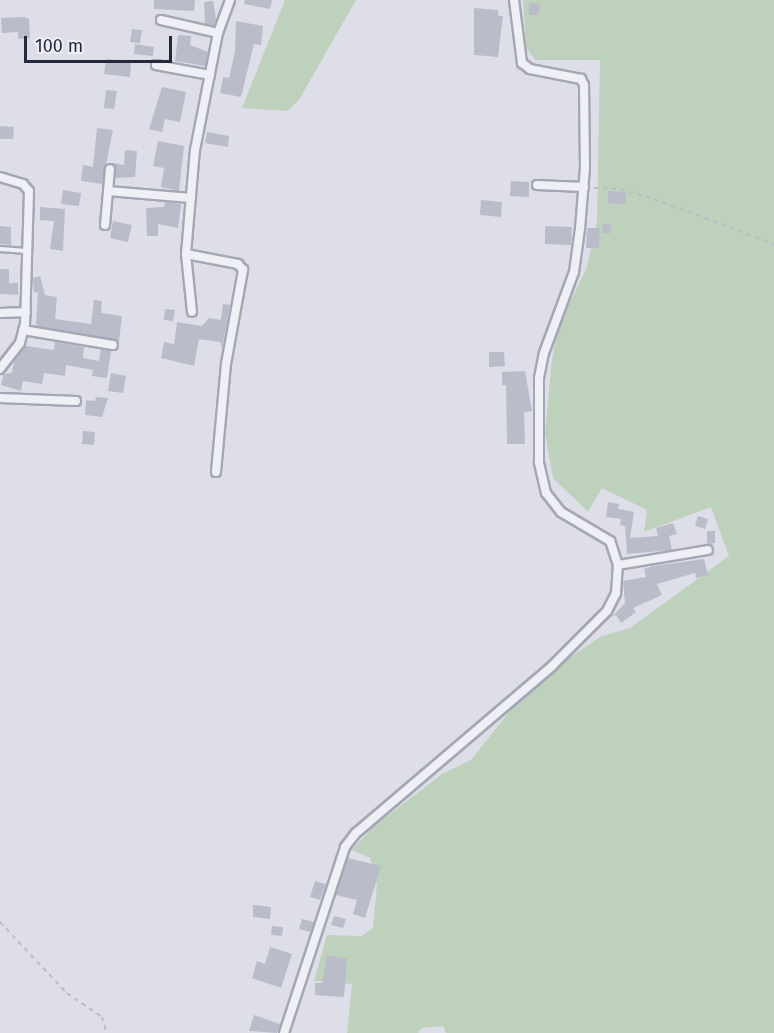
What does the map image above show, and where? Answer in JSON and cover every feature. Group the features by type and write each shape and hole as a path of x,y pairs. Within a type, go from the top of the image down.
{"street":[{"path":"192,312 186,254 195,150 218,33 230,0"},
{"path":"284,1033 345,847 356,833 473,736 596,623 613,603 618,565 605,536 561,512 552,502 539,462 539,378 544,352 574,272 584,187 584,85 581,79 530,69 522,63 514,0"},
{"path":"161,20 218,33"},
{"path":"156,64 210,75"},
{"path":"105,225 110,169"},
{"path":"0,177 29,188 26,312 20,343 0,369"},
{"path":"537,186 584,187"},
{"path":"108,191 191,198"},
{"path":"186,254 238,264 243,270 226,364 216,472"},
{"path":"0,313 26,312"},
{"path":"23,330 113,345"},
{"path":"0,398 76,401"},
{"path":"618,565 708,550"}],"lane":[{"path":"0,249 28,251"}],"path":[{"path":"584,187 620,189 654,199 774,244"},
{"path":"0,922 67,993 102,1017 107,1033"}],"green space":[{"path":"285,0 356,0 299,100 287,111 242,108"},
{"path":"523,0 774,0 774,1033 446,1033 443,1026 422,1028 418,1033 347,1033 352,984 314,981 327,935 362,936 373,928 377,884 370,858 352,850 373,827 442,774 471,760 509,712 561,663 602,636 630,628 729,556 711,507 644,532 647,510 602,488 588,512 553,478 545,433 552,359 559,325 587,267 597,222 600,60 535,60 526,47"}],"building":[{"path":"154,0 195,0 194,11 154,9"},
{"path":"245,0 272,0 270,9 244,4"},
{"path":"213,1 216,19 214,26 205,24 204,2"},
{"path":"529,3 540,4 539,15 529,15"},
{"path":"474,8 498,10 498,16 503,16 498,57 474,55"},
{"path":"25,17 29,19 30,38 18,39 18,32 2,33 1,18"},
{"path":"236,21 263,26 261,45 254,44 241,97 220,93 223,77 229,78 235,52"},
{"path":"132,29 142,30 140,43 130,42"},
{"path":"178,35 191,36 190,45 208,52 205,66 175,61"},
{"path":"135,44 154,47 153,56 134,54"},
{"path":"106,59 131,61 130,77 104,74"},
{"path":"162,87 186,92 180,122 165,119 162,132 149,129"},
{"path":"106,90 117,91 114,109 104,108"},
{"path":"0,126 14,127 13,139 0,139"},
{"path":"97,128 113,130 102,184 81,181 83,165 93,167"},
{"path":"207,132 229,136 228,147 205,143"},
{"path":"158,141 184,146 179,191 161,187 164,168 153,166"},
{"path":"125,150 137,151 135,177 116,178 113,163 124,165"},
{"path":"511,181 529,182 529,197 510,196"},
{"path":"63,190 81,193 79,206 61,204"},
{"path":"608,191 626,192 626,204 608,203"},
{"path":"481,200 502,202 501,217 480,215"},
{"path":"165,202 181,204 178,228 158,224 158,236 147,236 146,208 164,207"},
{"path":"40,207 65,209 63,251 50,249 54,221 40,220"},
{"path":"113,221 132,225 128,242 110,238"},
{"path":"603,224 611,225 611,233 603,233"},
{"path":"0,226 11,227 11,245 0,244"},
{"path":"545,226 572,227 571,245 545,244"},
{"path":"587,228 600,228 599,248 586,248"},
{"path":"0,269 9,269 9,283 18,283 18,295 0,294"},
{"path":"40,276 45,295 57,297 55,319 91,324 94,300 102,301 101,313 122,316 119,341 36,326 38,292 34,293 33,278"},
{"path":"223,304 230,305 222,348 220,342 199,339 194,366 161,358 164,342 174,344 177,322 202,326 209,318 221,320"},
{"path":"165,309 175,310 173,321 164,320"},
{"path":"55,342 84,347 83,358 99,361 101,349 111,351 107,378 92,376 93,370 66,365 65,376 44,373 42,384 23,381 21,391 1,385 4,374 12,373 14,361 26,346 54,350"},
{"path":"489,352 504,352 505,366 489,367"},
{"path":"525,371 532,411 524,412 525,444 507,444 506,385 502,385 502,372"},
{"path":"111,373 126,376 123,393 108,391"},
{"path":"96,397 108,398 102,417 85,415 86,400 95,401"},
{"path":"83,431 95,432 94,445 82,444"},
{"path":"608,502 619,504 618,509 634,512 630,538 658,536 656,528 673,523 677,534 669,536 672,550 627,554 625,526 620,525 621,519 606,517"},
{"path":"698,516 708,519 705,529 695,526"},
{"path":"707,531 715,531 715,543 707,544"},
{"path":"704,559 708,575 696,578 695,573 657,584 662,595 633,608 636,612 621,623 616,615 612,617 625,603 623,581 646,577 644,569 653,566"},
{"path":"348,858 381,866 365,918 353,914 357,900 336,895"},
{"path":"315,881 326,884 320,900 310,897"},
{"path":"253,905 271,907 270,919 253,917"},
{"path":"334,916 346,919 343,928 331,925"},
{"path":"302,919 314,922 310,932 299,929"},
{"path":"272,926 283,927 282,936 271,935"},
{"path":"270,947 292,954 281,988 252,978 257,961 265,964"},
{"path":"327,955 347,959 344,997 315,995 315,983 322,983"},
{"path":"254,1015 280,1024 277,1033 249,1031"}]}
